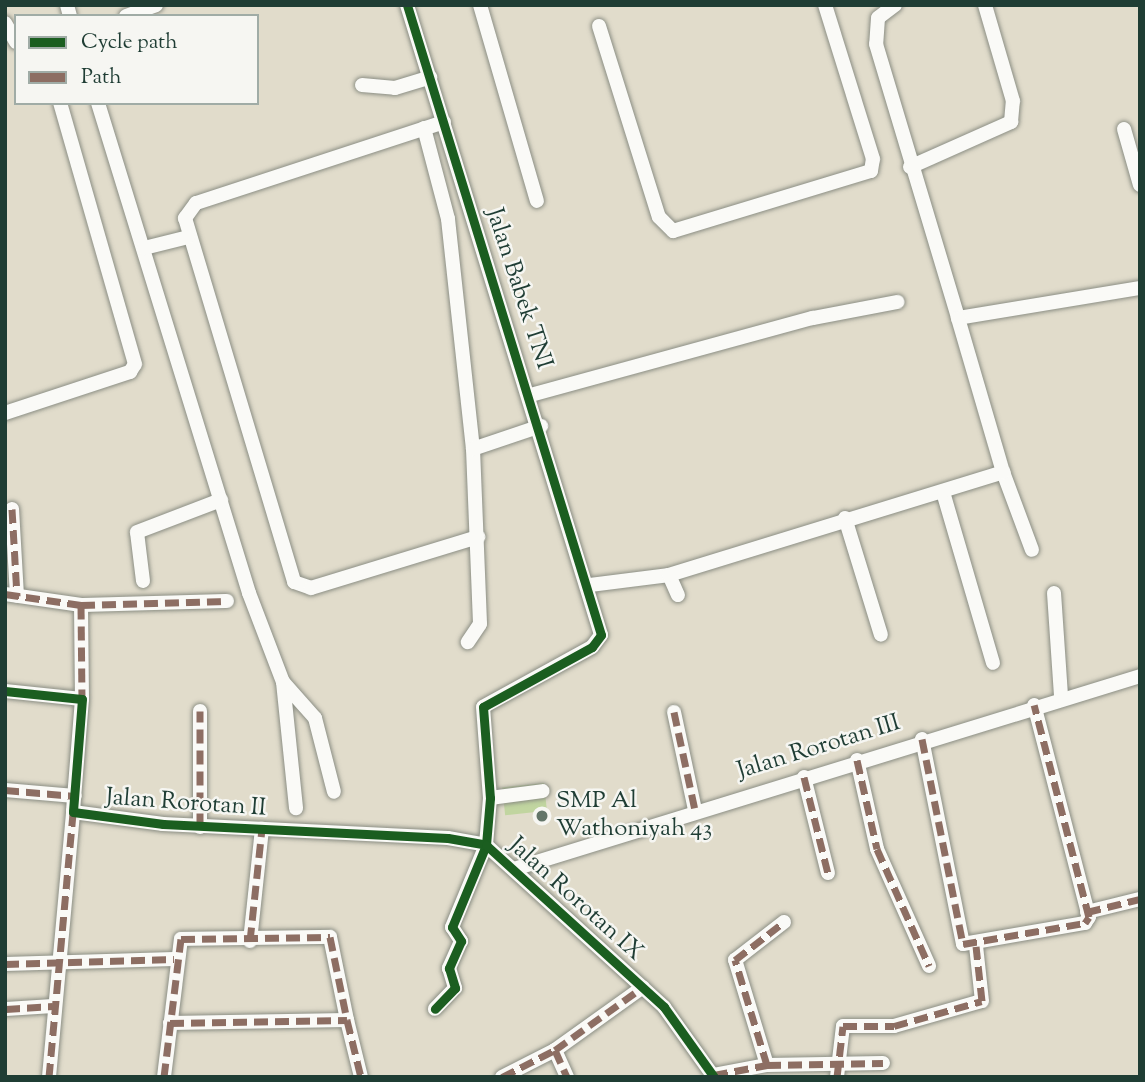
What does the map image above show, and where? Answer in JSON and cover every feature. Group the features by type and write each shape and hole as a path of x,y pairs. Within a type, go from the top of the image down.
{"street":[{"path":"132,14 156,5"},
{"name":"Jalan Babek TNI","path":"407,5 590,585"},
{"path":"480,5 537,201"},
{"path":"599,26 659,217 673,231 871,171 873,159 825,5"},
{"path":"895,5 874,32 910,167 1003,472 1032,550"},
{"path":"910,167 1011,122 1013,101 985,5"},
{"path":"5,23 14,39"},
{"path":"362,85 395,88 430,76"},
{"path":"5,413 130,372 135,364 61,105"},
{"path":"99,105 221,500 284,682 296,808"},
{"path":"444,122 196,203 185,213 188,237 294,582 310,588 478,537"},
{"path":"424,128 448,219 473,449 480,624 468,642"},
{"path":"1124,129 1140,185"},
{"path":"144,248 188,237"},
{"path":"958,318 1140,288"},
{"path":"531,395 813,318 897,302"},
{"path":"473,449 541,426"},
{"path":"590,585 669,575 845,518 943,492 1003,472"},
{"path":"943,492 993,663"},
{"path":"143,581 137,532 221,500"},
{"path":"12,509 11,595 81,605 227,601"},
{"path":"845,518 881,635"},
{"path":"669,575 678,595"},
{"name":"Jalan Rorotan IX","path":"590,585 598,641 483,707 490,798 486,845 643,987 688,1033 714,1076"},
{"path":"1054,593 1061,696"},
{"name":"Jalan Rorotan II","path":"81,605 82,699 73,812 200,827 486,845"},
{"name":"Jalan Rorotan III","path":"514,869 1061,696 1140,676"},
{"path":"284,682 315,718 334,792"},
{"path":"5,691 82,699"},
{"path":"922,740 962,941 976,946 1085,923 1087,912 1034,705"},
{"path":"200,711 200,827"},
{"path":"674,712 695,810"},
{"path":"857,760 877,849 929,966"},
{"path":"804,777 828,873"},
{"path":"5,790 75,796"},
{"path":"490,798 543,791"},
{"path":"49,1077 55,963 73,812"},
{"path":"250,941 262,830"},
{"path":"435,1009 455,988 449,968 461,941 452,927 486,845"},
{"path":"1087,912 1140,899"},
{"path":"767,1065 735,960 785,922"},
{"path":"164,1077 174,959 181,939 250,941 330,937 361,1077"},
{"path":"837,1077 835,1060 843,1026 894,1026 982,1001 976,946"},
{"path":"5,964 174,959"},
{"path":"502,1077 555,1050 643,987"},
{"path":"6,1009 53,1006"},
{"path":"170,1023 347,1020"},
{"path":"555,1050 567,1077"},
{"path":"714,1076 767,1065 835,1060 883,1063"}],"green space":[{"path":"544,783 547,811 505,815 502,787"}],"marked path":[{"path":"12,509 17,596"},
{"path":"5,594 81,605 227,601"},
{"path":"81,605 82,699"},
{"path":"922,739 963,944 1085,923 1089,917 1034,705"},
{"path":"200,711 200,827"},
{"path":"674,712 695,810"},
{"path":"857,760 877,849 929,966"},
{"path":"804,777 828,873"},
{"path":"5,790 75,796"},
{"path":"49,1077 73,812"},
{"path":"250,941 262,829"},
{"path":"1087,912 1140,899"},
{"path":"767,1065 735,960 784,922"},
{"path":"164,1077 181,939 330,937 347,1020"},
{"path":"837,1077 843,1026 894,1026 982,1001 976,946"},
{"path":"5,964 174,959"},
{"path":"502,1077 555,1050 643,987"},
{"path":"6,1009 53,1006"},
{"path":"170,1023 347,1020 361,1077"},
{"path":"555,1050 567,1077"},
{"path":"714,1075 767,1065 883,1063"}],"cycle path":[{"path":"407,5 601,635 592,647 483,707 490,798 486,845 452,927 461,941 449,968 455,988 435,1009"},
{"path":"5,691 82,699 73,812 163,824 448,838 486,845 664,1007 714,1077"}],"place":[{"name":"SMP Al Wathoniyah 43","path":"542,816"}]}
